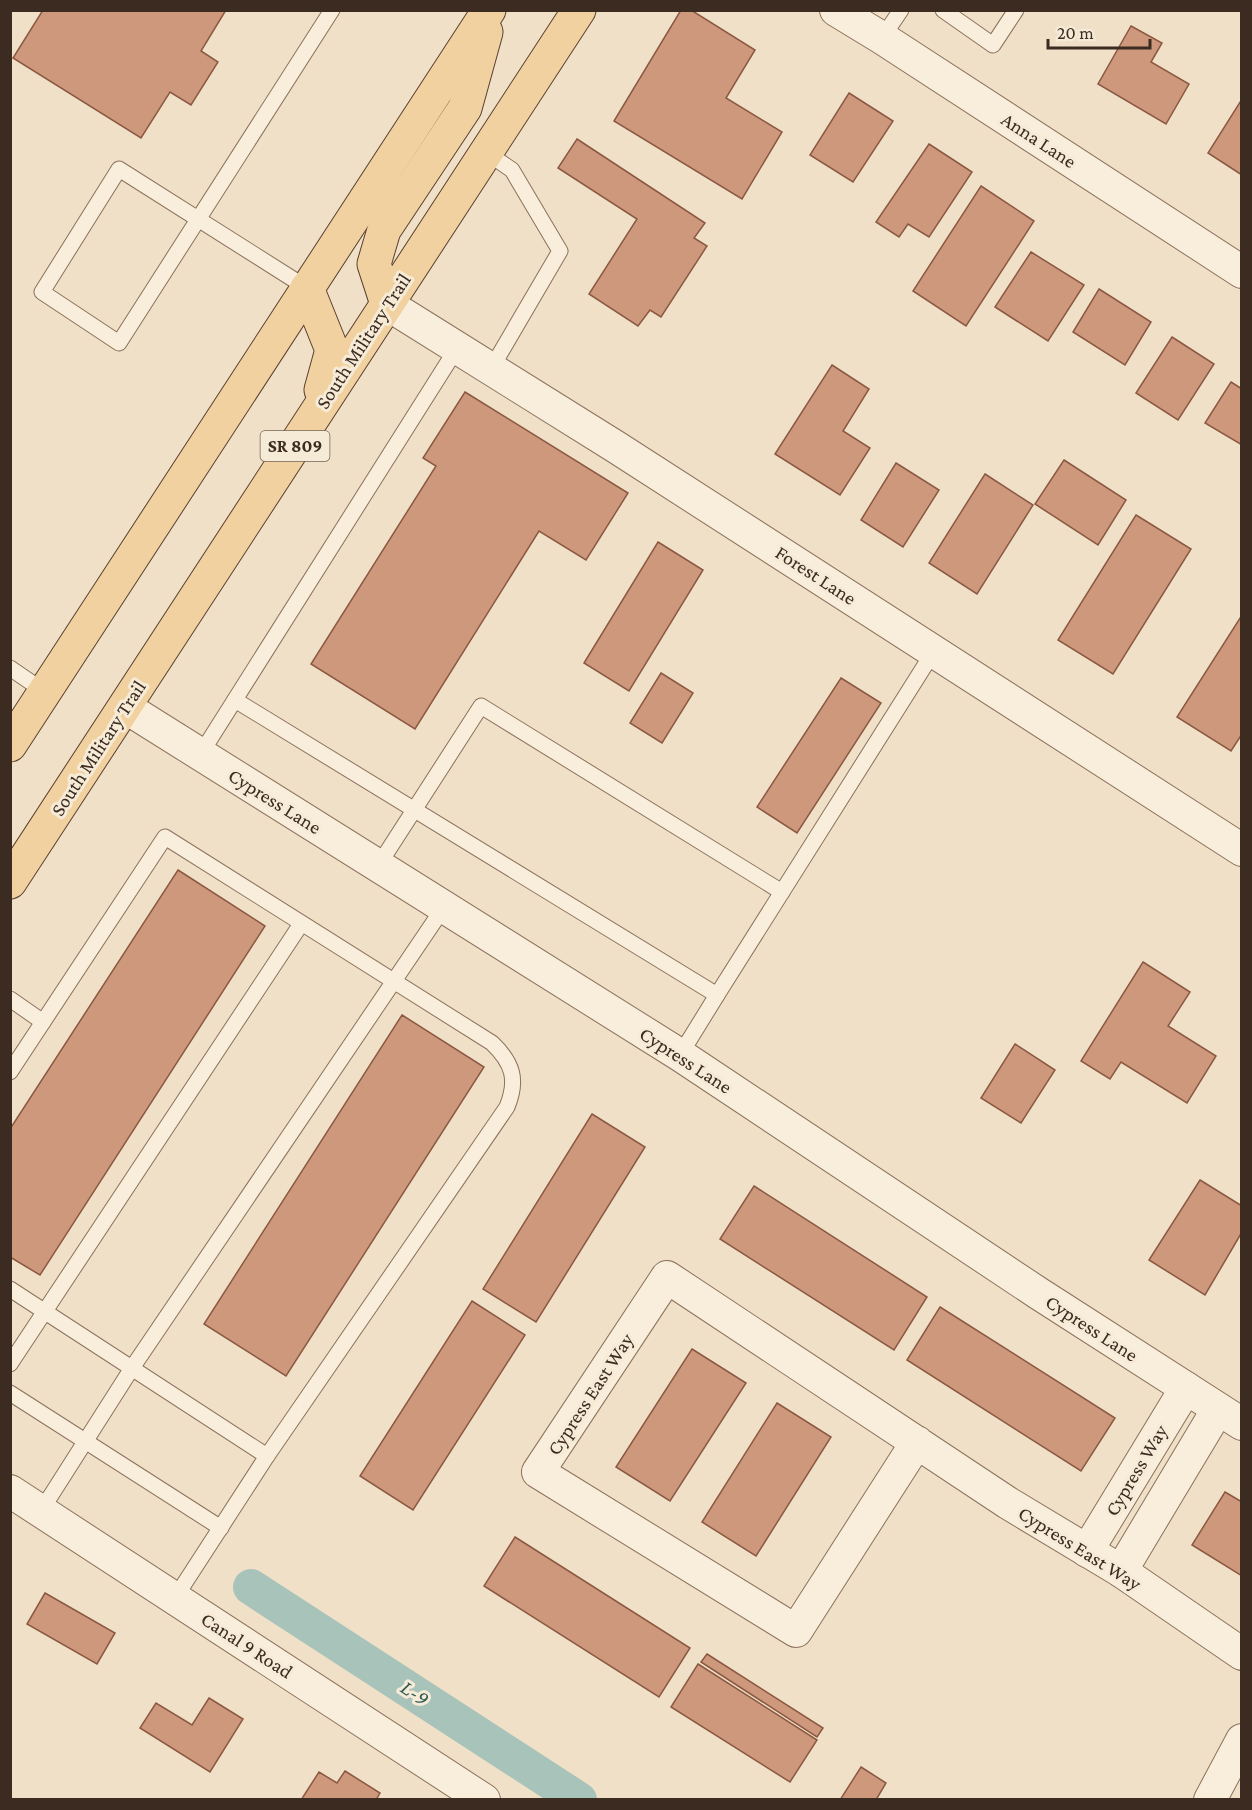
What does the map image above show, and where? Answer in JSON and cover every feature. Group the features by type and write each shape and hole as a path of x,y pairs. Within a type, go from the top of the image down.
{"main road":[{"path":"10,745 490,10"},
{"path":"387,304 374,264 384,230 465,108 490,10"},
{"name":"South Military Trail","path":"10,882 579,10"},
{"path":"308,288 332,350 315,415"}],"street":[{"name":"Anna Lane","path":"836,10 1242,272"},
{"name":"Forest Lane","path":"387,304 626,453 1242,850"},
{"name":"Cypress Lane","path":"125,707 680,1055 1230,1417"},
{"name":"Cypress East Way","path":"917,1442 796,1631 538,1472 667,1277 917,1442 1008,1503 1121,1571 1242,1654"},
{"name":"Cypress Way","path":"1087,1551 1186,1388"},
{"name":"Cypress Way","path":"1121,1571 1230,1417"},
{"name":"Canal 9 Road","path":"10,1491 484,1800"},
{"path":"1210,1800 1242,1740"}],"lane":[{"path":"308,288 198,220 119,169 42,292 119,343 198,220 332,10"},
{"path":"882,38 901,10"},
{"path":"943,10 993,45 1016,10"},
{"path":"486,152 512,170 561,251 491,369"},
{"path":"200,754 457,348"},
{"path":"680,1055 934,651"},
{"path":"10,668 45,692"},
{"path":"235,700 717,995"},
{"path":"378,866 481,706 782,892"},
{"path":"10,1072 165,837 497,1048 510,1065 513,1079 512,1094 507,1107 267,1456 175,1598"},
{"path":"41,1511 132,1368 444,907"},
{"path":"10,1364 301,924"},
{"path":"10,999 43,1022"},
{"path":"10,1289 267,1456"},
{"path":"10,1393 221,1528"}],"building":[{"path":"43,10 226,10 201,51 218,62 191,105 170,92 141,138 13,58"},
{"path":"681,10 691,10 755,50 726,98 782,132 742,199 614,121"},
{"path":"1131,26 1162,43 1151,62 1189,84 1166,124 1098,84"},
{"path":"849,93 893,121 853,182 810,155"},
{"path":"1242,99 1242,175 1208,153"},
{"path":"577,139 705,223 694,238 707,246 661,317 650,310 638,326 589,294 637,219 558,168"},
{"path":"929,144 972,172 929,237 908,224 899,237 876,222"},
{"path":"981,186 1034,221 966,326 913,291"},
{"path":"1031,252 1084,285 1048,341 995,307"},
{"path":"1099,289 1151,322 1125,365 1073,332"},
{"path":"1172,337 1214,364 1178,420 1136,393"},
{"path":"832,365 869,389 843,431 870,448 840,495 775,454"},
{"path":"1231,382 1242,389 1242,445 1205,423"},
{"path":"465,392 628,493 586,560 539,531 415,729 311,664 436,466 423,458"},
{"path":"1064,460 1126,500 1098,545 1035,504"},
{"path":"896,463 939,490 903,547 861,520"},
{"path":"985,474 1033,505 977,594 929,563"},
{"path":"1136,515 1191,549 1113,674 1058,640"},
{"path":"658,542 703,570 629,691 584,663"},
{"path":"1242,615 1242,734 1231,751 1177,717"},
{"path":"661,673 693,693 662,743 630,723"},
{"path":"841,678 881,703 797,833 757,807"},
{"path":"178,870 265,926 40,1275 10,1257 10,1129"},
{"path":"1143,962 1190,992 1168,1026 1216,1056 1187,1103 1121,1062 1110,1079 1081,1061"},
{"path":"402,1015 484,1067 286,1376 204,1324"},
{"path":"1015,1044 1055,1070 1021,1123 981,1098"},
{"path":"592,1114 645,1147 536,1322 483,1289"},
{"path":"1200,1180 1242,1206 1242,1232 1205,1295 1149,1260"},
{"path":"754,1186 927,1297 894,1350 720,1239"},
{"path":"472,1301 525,1335 413,1510 360,1476"},
{"path":"940,1307 1115,1418 1081,1471 907,1360"},
{"path":"692,1349 746,1383 670,1501 616,1467"},
{"path":"777,1403 831,1437 756,1556 702,1522"},
{"path":"1225,1492 1242,1502 1242,1576 1192,1545"},
{"path":"515,1537 690,1648 659,1697 484,1586"},
{"path":"45,1593 115,1633 97,1664 27,1624"},
{"path":"707,1654 823,1728 817,1737 701,1662"},
{"path":"698,1664 817,1740 790,1782 671,1707"},
{"path":"209,1698 243,1719 210,1772 140,1728 156,1703 192,1725"},
{"path":"861,1767 886,1783 876,1800 840,1800"},
{"path":"345,1771 380,1793 376,1800 301,1800 319,1772 337,1783"}],"waterway":[{"name":"L-9","path":"251,1587 579,1800"}]}
